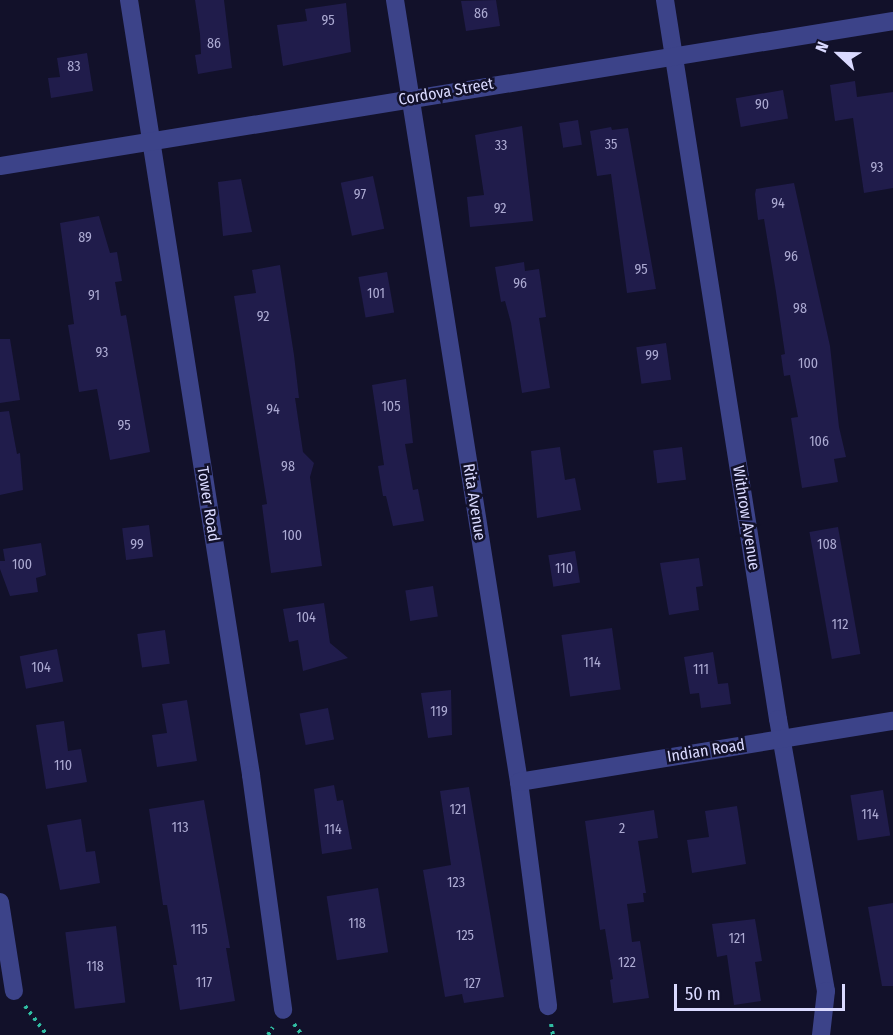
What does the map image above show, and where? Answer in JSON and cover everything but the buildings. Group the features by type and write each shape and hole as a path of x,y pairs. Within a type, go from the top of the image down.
{"street":[{"name":"Tower Road","path":"129,0 251,775 283,1010"},
{"name":"Rita Avenue","path":"395,0 519,782 548,1006"},
{"name":"Withrow Avenue","path":"665,0 781,739 826,991 821,1035"},
{"name":"Cordova Street","path":"0,166 152,143 673,54 893,21"},
{"name":"Indian Road","path":"519,782 893,721"},
{"path":"0,902 14,991"}],"path":[{"path":"14,991 46,1035"}]}
